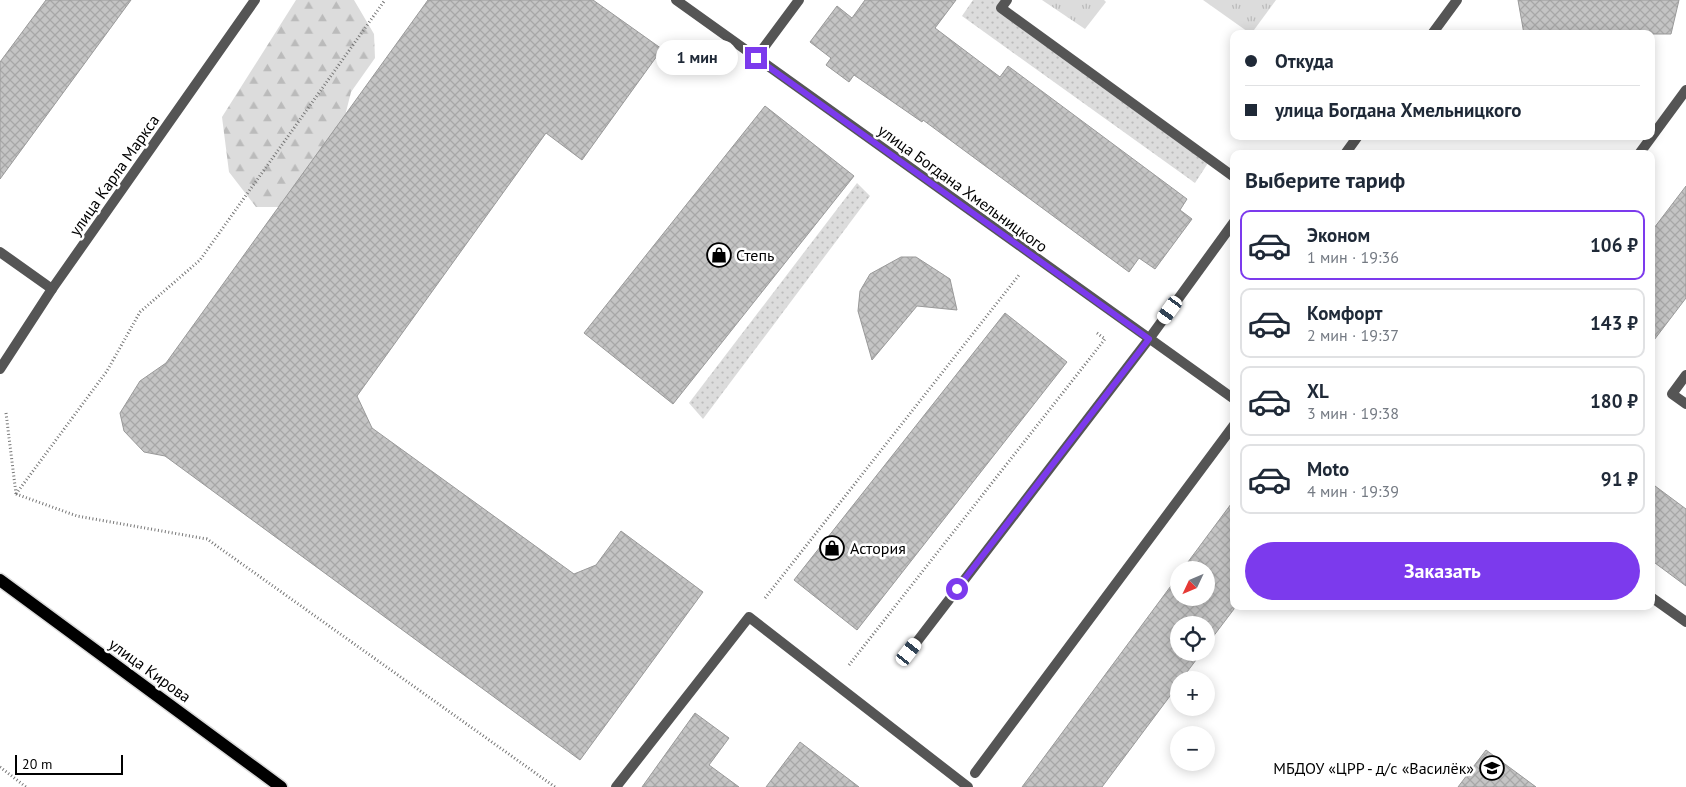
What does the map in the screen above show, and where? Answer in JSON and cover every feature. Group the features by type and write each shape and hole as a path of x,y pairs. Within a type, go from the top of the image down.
{"main road":[{"name":"улица Кирова","path":"0,580 281,787"}],"street":[{"name":"улица Карла Маркса","path":"0,369 52,289 255,0"},
{"name":"улица Богдана Хмельницкого","path":"676,0 1230,396"},
{"path":"756,58 799,0"},
{"path":"1007,0 1001,8 1230,174"},
{"path":"1435,30 1453,1"},
{"path":"1655,132 1686,90"},
{"path":"909,652 1149,339 1230,228"},
{"path":"0,252 52,289"},
{"path":"1686,375 1672,394 1686,404"},
{"path":"975,773 1230,430"},
{"path":"1655,600 1686,622"},
{"path":"616,787 749,617 968,787"}],"path":[{"path":"16,494 107,372 140,312 200,260 385,0"},
{"path":"749,617 1019,274 1027,280"},
{"path":"835,683 1105,339 1089,328"},
{"path":"6,413 16,494"},
{"path":"16,494 77,516 207,540 555,787"},
{"path":"0,767 26,787"}],"green space":[{"path":"296,0 354,0 374,34 375,58 351,92 342,128 284,207 256,207 229,172 222,117"},
{"path":"973,0 1007,0 1002,8 1210,160 1195,183 962,16"},
{"path":"1042,0 1104,0 1106,2 1085,29"},
{"path":"1203,0 1276,0 1254,30 1245,30"},
{"path":"857,183 870,196 703,419 689,403"}],"building":[{"path":"46,0 131,0 0,179 0,62"},
{"path":"428,0 593,0 662,49 582,160 546,133 357,396 372,428 574,574 596,565 621,531 703,592 580,760 165,456 144,452 124,431 120,413 140,381 166,363"},
{"path":"865,0 956,0 935,28 1000,77 1008,66 1187,199 1180,210 1192,219 1155,269 1139,258 1129,272 923,120 922,122 854,75 849,82 826,65 831,58 810,42 837,6 852,18"},
{"path":"1518,0 1679,0 1671,34 1655,34 1655,30 1523,30"},
{"path":"765,106 854,176 673,404 584,333"},
{"path":"1686,186 1686,298 1655,339 1655,227"},
{"path":"901,257 916,257 950,279 957,310 917,306 872,360 858,311 860,291 870,274"},
{"path":"1005,313 1067,362 857,630 794,580"},
{"path":"1655,486 1686,509 1686,586 1655,563"},
{"path":"1230,505 1230,610 1233,610 1215,634 1215,616 1170,616 1170,661 1195,661 1188,671 1170,671 1170,696 1102,787 1022,787 1170,587 1170,606 1215,606 1215,561 1189,561"},
{"path":"695,713 729,738 709,765 739,787 642,787"},
{"path":"800,742 859,787 766,787"},
{"name":"МБДОУ «ЦРР - д/с «Василёк»","path":"1486,750 1536,787 1458,787"}],"place":[{"name":"Степь","path":"719,255"},
{"name":"Астория","path":"832,548"},
{"name":"МБДОУ «ЦРР - д/с «Василёк»","path":"1492,768"}],"route":[{"path":"756,58 1149,339 957,589"}]}
